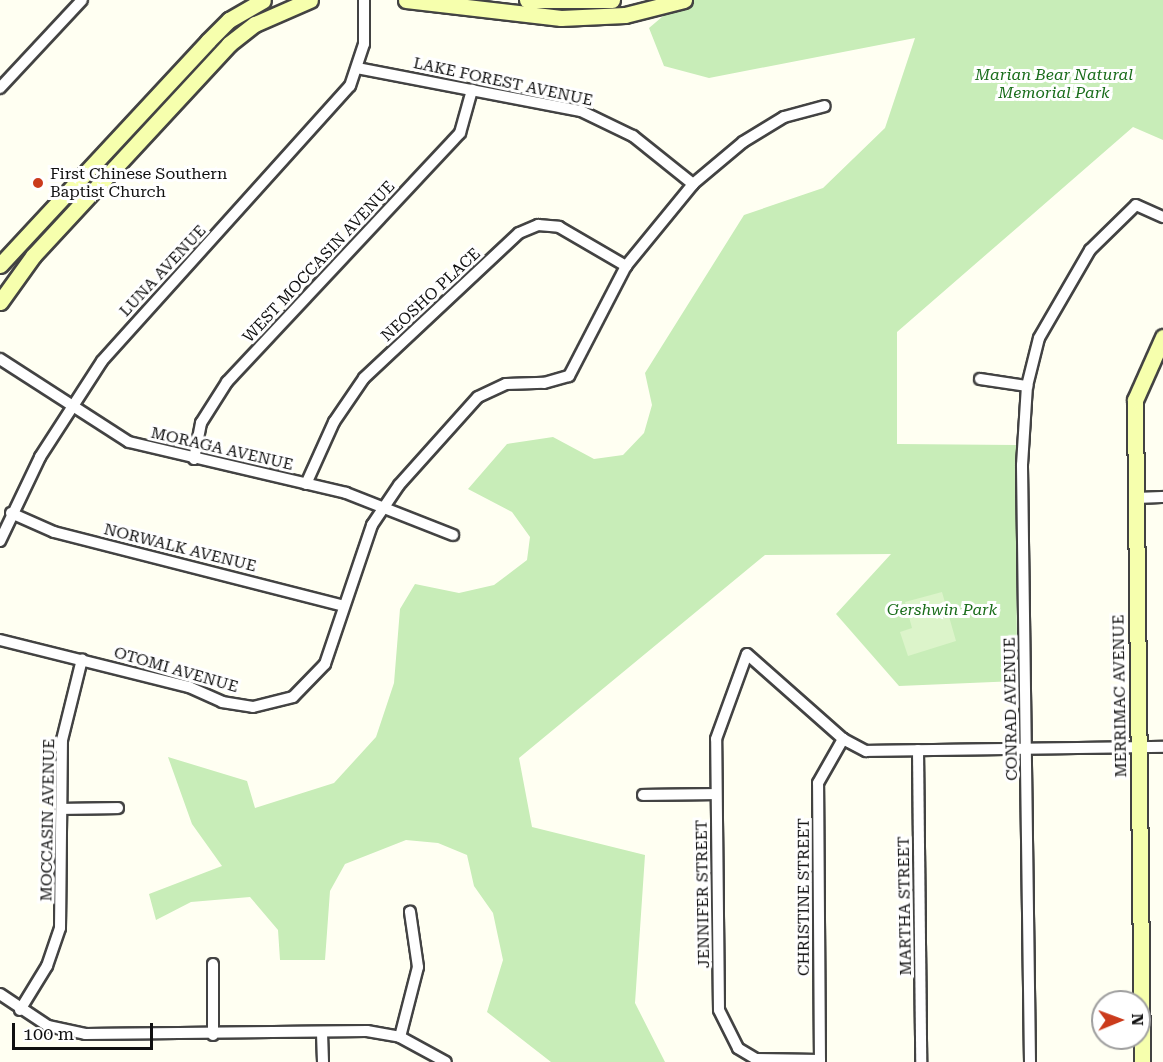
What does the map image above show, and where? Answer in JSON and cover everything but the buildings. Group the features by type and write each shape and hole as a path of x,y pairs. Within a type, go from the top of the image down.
{"main road":[{"path":"0,265 215,34 263,0"},
{"path":"0,302 33,256 230,44 255,24 310,0"},
{"path":"406,0 561,18 625,15 684,0"},
{"path":"527,0 612,0"},
{"name":"MERRIMAC AVENUE","path":"1142,1062 1135,400 1162,342"}],"street":[{"path":"0,88 82,0"},
{"name":"LUNA AVENUE","path":"0,542 11,513 70,408 124,334 335,107 357,68 364,44 364,0"},
{"name":"LAKE FOREST AVENUE","path":"357,68 601,118 633,136 693,184"},
{"name":"WEST MOCCASIN AVENUE","path":"194,459 201,423 227,382 460,133 472,90"},
{"path":"344,606 361,549 384,507 478,397 506,384 544,383 569,376 626,266 693,184 743,142 784,117 825,106"},
{"name":"CONRAD AVENUE","path":"1030,1062 1022,454 1027,386 1039,338 1062,291 1090,250 1130,208 1151,208 1163,217"},
{"name":"NEOSHO PLACE","path":"306,484 334,422 364,378 519,233 538,225 559,227 626,266"},
{"name":"MORAGA AVENUE","path":"0,359 70,408 129,442 306,484 384,507 453,535"},
{"path":"980,379 1027,386"},
{"path":"1135,498 1163,497"},
{"name":"NORWALK AVENUE","path":"11,513 54,532 344,606"},
{"name":"OTOMI AVENUE","path":"0,640 82,659 253,707 293,697 305,687 325,664 344,606"},
{"name":"JENNIFER STREET","path":"820,1061 756,1059 738,1048 724,1028 716,739 747,654 843,739"},
{"name":"MOCCASIN AVENUE","path":"20,1010 47,966 60,928 62,740 82,659"},
{"path":"843,739 866,751 1163,747"},
{"name":"CHRISTINE STREET","path":"820,1061 818,783 843,739"},
{"name":"MARTHA STREET","path":"918,750 921,1062"},
{"path":"643,795 716,794"},
{"path":"62,809 118,808"},
{"path":"400,1037 418,967 410,912"},
{"path":"213,964 213,1035"},
{"path":"0,994 20,1010 48,1026 86,1034 322,1033 400,1037 446,1062"},
{"path":"322,1033 323,1062"}],"green space":[{"path":"682,0 1163,0 1163,140 1133,127 897,332 897,444 1016,445 1017,681 899,686 836,614 891,554 765,555 519,758 532,827 645,855 635,1003 665,1062 551,1062 487,1012 503,960 493,913 474,886 467,855 438,843 406,840 345,864 330,891 325,960 280,960 278,930 250,897 191,902 156,920 149,894 222,866 192,824 168,757 247,781 255,808 334,783 376,737 394,683 400,609 415,584 459,593 494,585 527,560 530,537 512,512 468,489 507,444 553,437 594,459 623,455 644,433 652,405 645,373 744,215 823,188 885,128 915,38 709,78 664,66 649,28"},
{"name":"Gershwin Park","path":"942,592 956,641 908,656 900,632 912,628 905,602"}],"place":[{"name":"First Chinese Southern Baptist Church","path":"38,183"}],"park label":[{"name":"Marian Bear Natural Memorial Park","path":"1054,84"}]}
